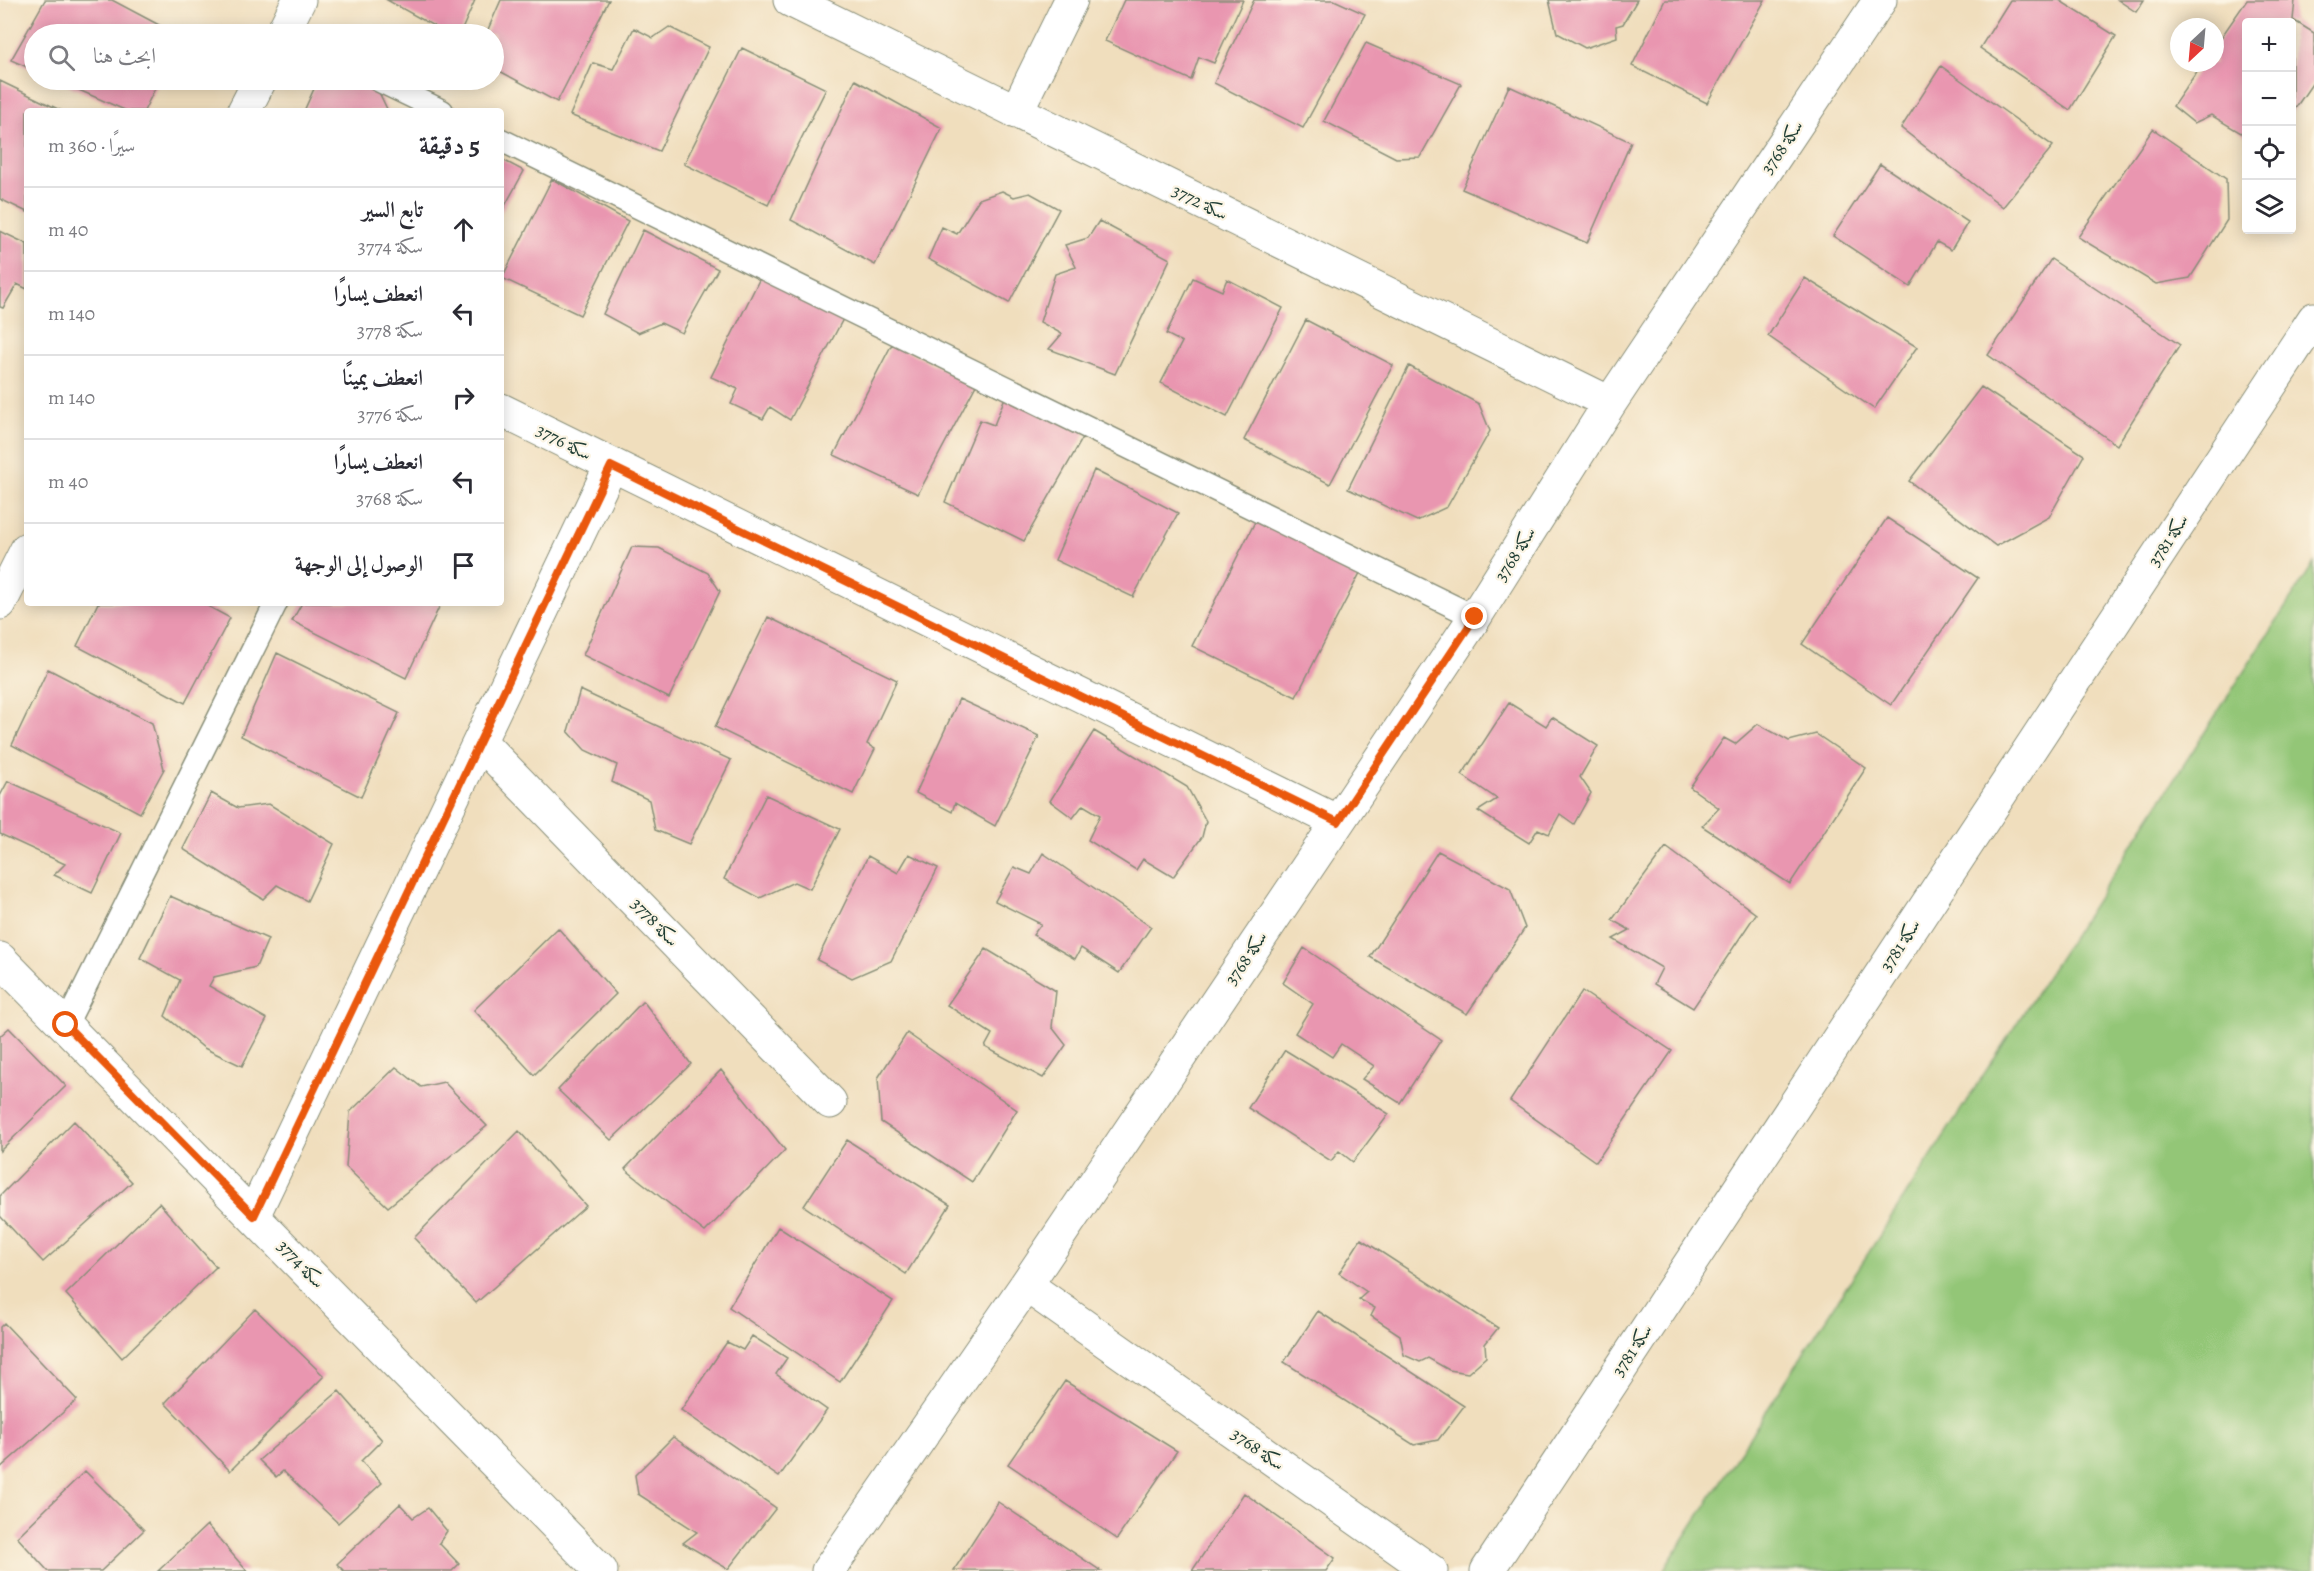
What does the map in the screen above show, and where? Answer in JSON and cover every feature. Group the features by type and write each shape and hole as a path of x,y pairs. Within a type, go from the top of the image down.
{"street":[{"path":"288,24 299,0"},
{"name":"سكة 3772","path":"790,0 1610,403"},
{"path":"1016,112 1071,0"},
{"name":"سكة 3768","path":"828,1571 1026,1285 1338,822 1475,617 1610,403 1880,0"},
{"path":"246,108 255,90"},
{"name":"سكة 3781","path":"1487,1571 2314,319"},
{"name":"سكة 3776","path":"504,412 1338,822"},
{"path":"254,1216 611,466"},
{"path":"0,603 24,555"},
{"name":"سكة 3778","path":"480,742 830,1102"},
{"name":"سكة 3774","path":"0,959 601,1571"},
{"name":"سكة 3768","path":"1026,1285 1431,1571"}],"lane":[{"path":"399,90 436,108"},
{"path":"504,141 1475,617"},
{"path":"66,1025 275,606"}],"green space":[{"path":"2314,563 2314,1571 1663,1571"}],"building":[{"path":"45,0 112,0 157,24 31,24"},
{"path":"387,0 475,0 464,24 430,24"},
{"path":"501,0 609,0 557,102 504,73 504,24 490,24"},
{"path":"1124,0 1243,0 1214,63 1199,57 1191,80 1105,41"},
{"path":"1254,0 1334,0 1365,14 1303,128 1214,83"},
{"path":"1549,0 1637,0 1623,24 1616,26 1617,37 1585,48 1557,33"},
{"path":"1665,0 1765,0 1707,103 1632,66"},
{"path":"2010,0 2059,0 2116,36 2070,110 1980,48"},
{"path":"2118,0 2144,0 2136,12"},
{"path":"2247,0 2295,0 2293,18 2242,18 2242,134 2211,115 2194,123 2173,106 2197,72 2224,72 2224,33"},
{"path":"2296,22 2314,33 2314,81 2296,107"},
{"path":"669,27 709,47 659,151 570,115 593,63 613,69 634,28 653,38"},
{"path":"24,37 24,66 11,60"},
{"path":"1366,43 1461,84 1420,157 1396,158 1324,121"},
{"path":"742,48 826,89 768,205 684,164"},
{"path":"1941,66 2053,146 2003,207 1901,128"},
{"path":"855,80 942,128 875,265 791,220"},
{"path":"0,81 56,108 24,108 24,211 0,199"},
{"path":"1509,86 1631,142 1587,243 1462,189"},
{"path":"79,90 154,90 145,108 120,108"},
{"path":"313,90 378,90 387,108 305,108"},
{"path":"2153,129 2226,179 2227,220 2190,278 2156,284 2078,237"},
{"path":"504,161 524,171 504,208"},
{"path":"1880,164 1968,222 1951,250 1937,242 1910,287 1833,236"},
{"path":"552,179 628,221 580,315 504,279 504,274"},
{"path":"1002,191 1014,197 1030,193 1059,209 1009,303 928,259 942,227 957,234 979,199"},
{"path":"1099,221 1170,259 1115,374 1049,349 1062,334 1040,322 1055,274 1076,267 1065,245 1088,238"},
{"path":"643,230 718,269 682,333 661,323 638,333 603,314"},
{"path":"0,231 24,243 24,288 17,284 3,308 0,307"},
{"path":"2051,259 2180,345 2117,445 1988,355"},
{"path":"762,274 845,315 790,420 770,407 763,419 731,404 738,389 711,377"},
{"path":"1193,278 1222,291 1227,279 1283,308 1227,417 1161,383 1182,342 1166,334"},
{"path":"1805,278 1917,347 1874,409 1768,336"},
{"path":"1306,320 1393,365 1330,484 1244,440"},
{"path":"892,344 976,385 918,494 834,455"},
{"path":"1409,366 1479,404 1490,431 1447,507 1417,521 1348,489"},
{"path":"1981,387 2084,455 2049,517 1996,546 1909,481"},
{"path":"1006,395 1086,432 1024,541 945,502 980,420 994,425"},
{"path":"1094,470 1178,513 1133,597 1055,560"},
{"path":"1258,516 1362,569 1296,697 1192,646"},
{"path":"1887,518 1978,578 1891,705 1802,644"},
{"path":"632,547 659,548 708,573 720,591 669,698 583,655"},
{"path":"97,606 208,606 230,618 185,703 77,646"},
{"path":"300,606 440,606 406,678 292,621"},
{"path":"768,617 897,680 867,744 875,749 853,794 715,727"},
{"path":"277,653 399,713 361,797 241,736"},
{"path":"48,669 152,723 164,769 140,813 12,745"},
{"path":"580,690 731,760 689,844 655,830 649,800 612,782 617,765 585,750 568,731"},
{"path":"959,699 1039,736 995,826 955,803 952,812 916,793"},
{"path":"1509,703 1546,726 1552,717 1598,746 1580,777 1591,793 1574,824 1560,814 1549,834 1538,829 1529,843 1478,811 1497,799 1462,775"},
{"path":"1758,724 1789,741 1816,734 1866,768 1790,884 1702,826 1719,808 1690,787 1724,738 1735,744"},
{"path":"1094,731 1187,787 1206,821 1202,837 1173,877 1143,859 1136,870 1088,840 1100,815 1083,805 1073,818 1050,801"},
{"path":"8,781 121,833 92,893 54,875 65,864 0,834 0,796"},
{"path":"211,793 238,808 269,804 334,844 307,901 277,885 263,899 183,849"},
{"path":"766,795 840,829 810,889 794,882 760,898 724,879"},
{"path":"1666,847 1756,914 1693,1008 1654,984 1662,968 1613,939 1630,930 1612,920"},
{"path":"1438,851 1510,889 1525,928 1467,1014 1370,957"},
{"path":"1043,853 1151,927 1119,973 1081,948 1075,959 1033,935 1041,924 995,901 1014,867 1031,874"},
{"path":"909,854 938,868 891,961 852,978 817,960 868,856 898,873"},
{"path":"170,896 268,939 256,967 214,977 209,986 267,1019 242,1066 204,1048 165,1016 180,980 140,958"},
{"path":"558,928 616,994 534,1075 474,1010"},
{"path":"1304,948 1441,1040 1400,1103 1362,1079 1374,1066 1341,1044 1332,1057 1295,1033 1313,1004 1283,983"},
{"path":"986,949 1056,991 1052,1027 1066,1045 1043,1078 985,1047 992,1034 947,1005"},
{"path":"1582,991 1672,1051 1596,1162 1510,1101"},
{"path":"643,1001 691,1064 611,1140 558,1090"},
{"path":"9,1028 66,1086 0,1151 0,1036"},
{"path":"907,1033 1017,1110 972,1182 881,1122 878,1078"},
{"path":"1285,1050 1389,1114 1353,1162 1339,1151 1331,1161 1248,1108"},
{"path":"396,1067 421,1087 444,1082 487,1126 388,1207 346,1167 350,1112"},
{"path":"721,1070 785,1150 705,1232 625,1169"},
{"path":"74,1121 132,1182 43,1262 0,1216 0,1196"},
{"path":"519,1131 586,1206 476,1303 414,1238"},
{"path":"847,1140 950,1205 906,1274 804,1206"},
{"path":"159,1203 216,1267 122,1358 66,1294"},
{"path":"778,1227 893,1301 840,1382 729,1307"},
{"path":"1361,1239 1498,1328 1485,1344 1486,1357 1468,1373 1449,1370 1428,1358 1420,1362 1404,1355 1400,1335 1371,1316 1375,1308 1359,1299 1367,1292 1339,1273"},
{"path":"255,1309 324,1376 230,1471 165,1403"},
{"path":"1318,1311 1464,1406 1438,1440 1414,1445 1284,1362"},
{"path":"4,1323 77,1400 0,1468 0,1327"},
{"path":"752,1336 787,1358 776,1374 827,1410 779,1477 681,1410 727,1342 743,1350"},
{"path":"1065,1381 1177,1451 1117,1539 1008,1464"},
{"path":"339,1391 382,1440 361,1461 382,1483 338,1523 283,1471 276,1477 259,1460"},
{"path":"673,1437 776,1508 728,1569 683,1543 697,1532 638,1494 635,1475"},
{"path":"85,1471 144,1530 101,1571 48,1571 17,1537"},
{"path":"1244,1493 1335,1558 1326,1571 1192,1571"},
{"path":"998,1502 1101,1571 954,1570"},
{"path":"400,1504 413,1518 428,1508 447,1531 439,1543 459,1564 452,1571 344,1571 337,1564"},
{"path":"207,1525 247,1571 158,1571"}],"route":[{"path":"66,1025 254,1216 611,466 1338,822 1475,617"}]}
